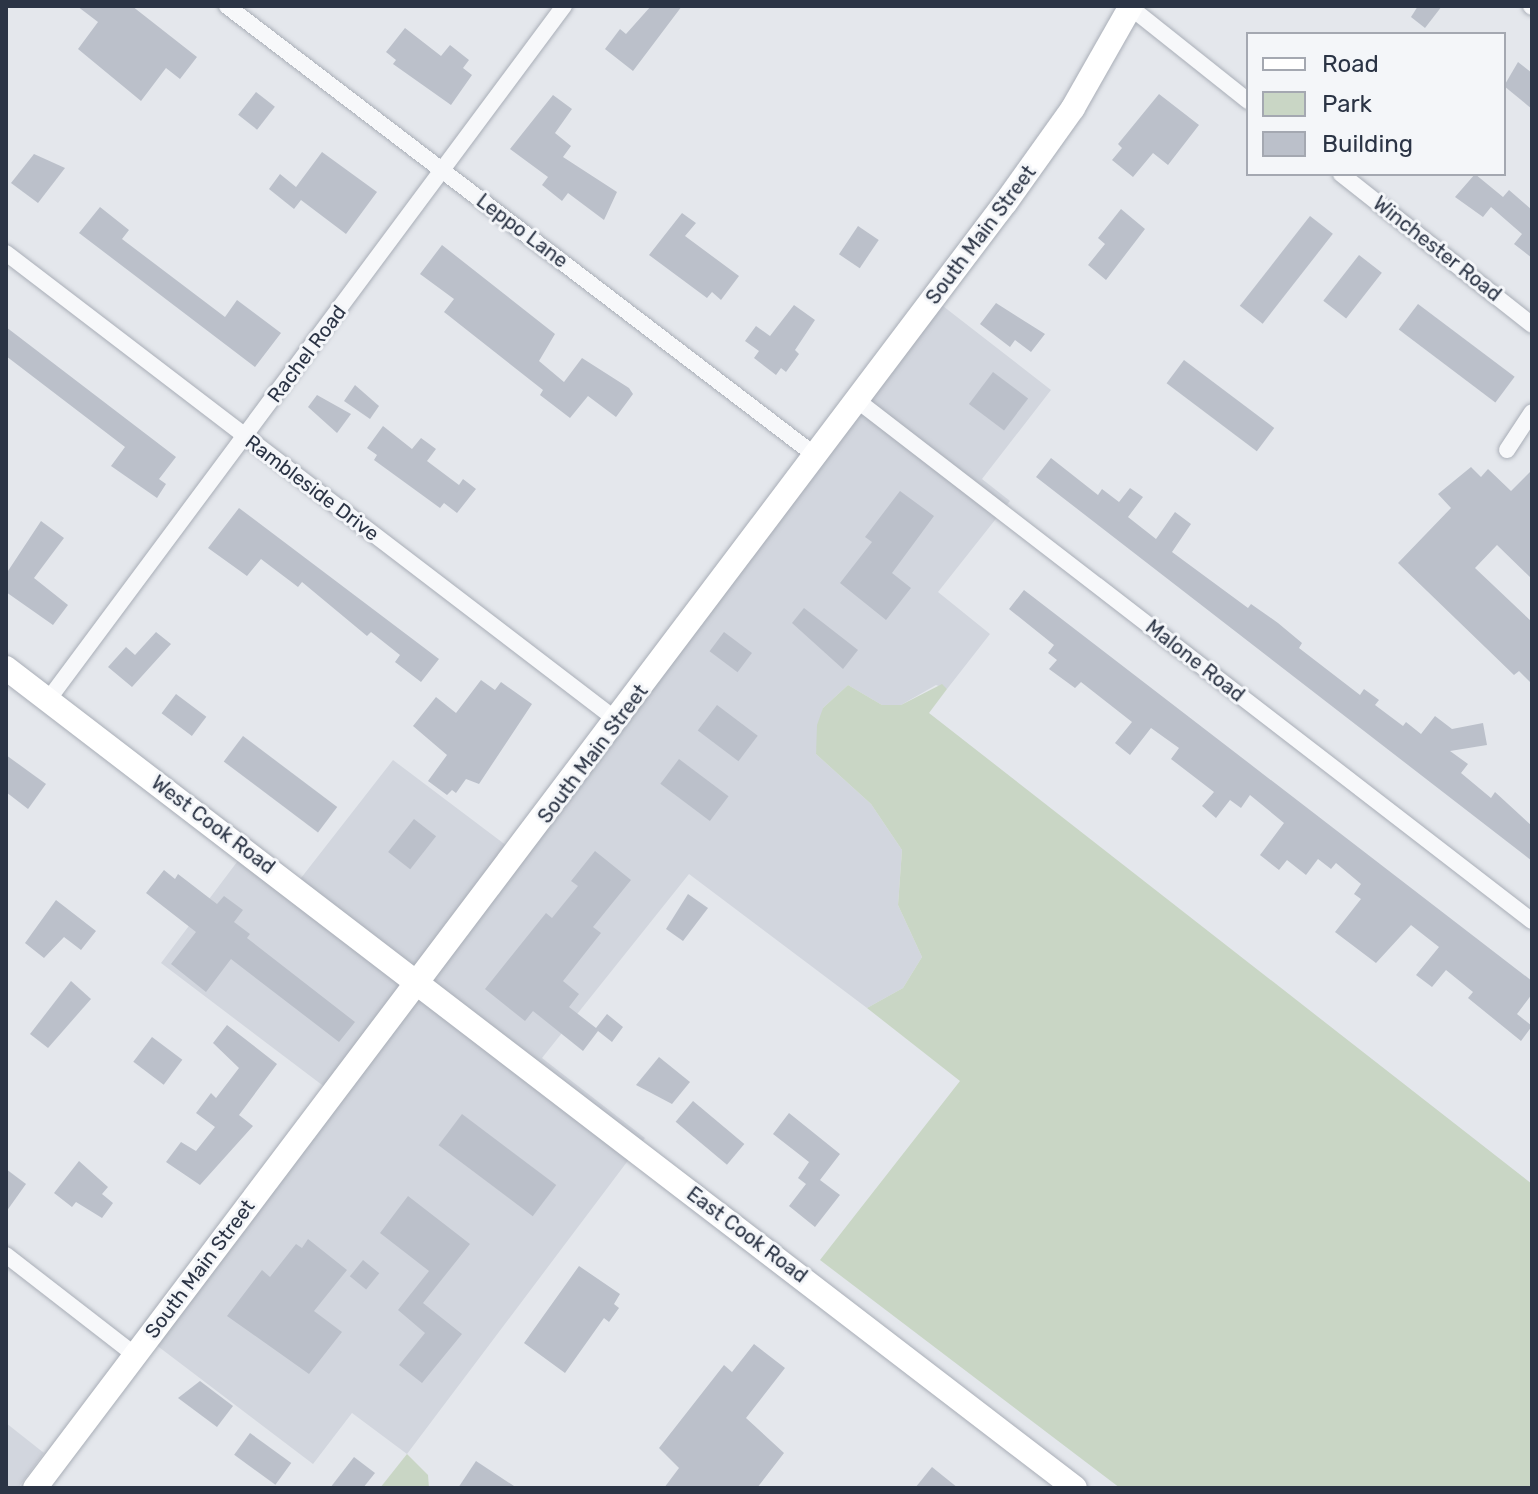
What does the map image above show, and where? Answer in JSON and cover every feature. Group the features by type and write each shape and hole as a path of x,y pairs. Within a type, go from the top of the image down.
{"street":[{"name":"Leppo Lane","path":"227,6 816,456"},
{"name":"Rachel Road","path":"48,700 444,172 564,6"},
{"path":"1130,7 1246,99"},
{"name":"South Main Street","path":"35,1488 618,721 1053,139 1130,7"},
{"name":"Winchester Road","path":"1344,176 1532,325"},
{"name":"Rambleside Drive","path":"6,253 618,721"},
{"name":"Malone Road","path":"858,401 1532,921"},
{"path":"1507,450 1532,412"},
{"name":"West Cook Road","path":"6,668 419,982"},
{"name":"East Cook Road","path":"419,982 1075,1488"},
{"path":"6,1255 135,1355"}],"shaded area":[{"path":"930,296 1051,390 982,479 1010,501 938,592 990,634 947,689 936,685 901,705 882,705 848,685 823,708 816,754 871,804 902,850 898,905 922,957 903,988 867,1008 689,874 542,1058 645,1138 407,1454 352,1413 313,1464 147,1338 334,1094 161,963 246,850 294,887 393,760 511,849"},
{"path":"6,1423 44,1453 18,1488 6,1488"}],"green space":[{"path":"942,684 947,689 929,713 1532,1184 1532,1488 1120,1488 820,1260 960,1081 867,1008 903,988 922,957 898,905 902,850 871,804 816,754 817,725 823,708 848,685 882,705 901,705"},
{"path":"407,1454 428,1475 429,1488 380,1488"}],"building":[{"path":"77,6 132,6 197,57 180,79 166,68 141,101 78,49 98,22"},
{"path":"651,6 682,6 633,71 605,49 620,29 626,34"},
{"path":"1418,6 1442,6 1425,28 1411,17"},
{"path":"405,28 441,56 450,45 469,60 463,68 472,75 451,105 393,64 396,60 386,52"},
{"path":"1518,62 1532,73 1532,109 1506,88"},
{"path":"256,92 275,107 257,130 238,115"},
{"path":"1159,94 1199,125 1168,165 1153,153 1133,177 1112,160 1122,148 1118,144"},
{"path":"553,95 572,109 555,133 571,146 563,157 617,192 604,220 568,193 562,201 542,185 548,177 510,149"},
{"path":"322,152 377,192 346,234 301,200 294,209 269,189 280,174 296,187"},
{"path":"34,154 65,168 38,203 11,183"},
{"path":"1473,176 1477,176 1503,197 1509,190 1532,210 1532,258 1514,244 1522,234 1491,207 1483,217 1455,197"},
{"path":"100,207 129,230 122,239 225,317 237,300 281,333 255,367 79,233"},
{"path":"1121,209 1145,229 1106,280 1088,265 1105,244 1098,238"},
{"path":"682,213 696,223 685,236 739,276 721,300 712,292 707,298 649,255"},
{"path":"1310,216 1333,234 1263,324 1240,306"},
{"path":"858,226 879,240 860,268 839,254"},
{"path":"442,245 555,334 539,361 564,382 582,358 629,388 633,394 616,417 588,396 570,418 540,395 543,390 444,312 454,299 420,274"},
{"path":"1359,255 1382,273 1346,319 1323,301"},
{"path":"996,303 1045,334 1031,352 1015,340 1010,347 980,324"},
{"path":"1418,304 1515,377 1495,402 1399,330"},
{"path":"794,305 815,320 795,350 799,354 786,372 781,368 776,375 754,358 759,351 745,341 756,326 770,336"},
{"path":"6,327 176,457 159,479 166,484 157,498 111,466 125,447 6,356"},
{"path":"1184,360 1274,428 1257,451 1167,383"},
{"path":"993,372 1028,398 1004,430 969,404"},
{"path":"355,385 379,406 370,419 344,401"},
{"path":"317,395 351,414 337,433 308,407"},
{"path":"383,426 412,449 421,438 436,449 427,461 459,485 463,479 476,489 457,513 444,503 440,508 374,460 377,455 367,448"},
{"path":"1051,458 1098,495 1102,489 1119,502 1130,488 1143,497 1128,517 1156,539 1175,512 1191,524 1172,552 1248,608 1251,604 1278,623 1302,643 1299,648 1360,695 1364,689 1379,700 1375,705 1403,726 1406,722 1421,734 1435,716 1452,729 1483,723 1487,745 1450,751 1468,764 1461,773 1491,798 1495,792 1532,826 1532,861 1036,477"},
{"path":"1471,467 1481,477 1488,469 1511,491 1532,470 1532,579 1497,545 1475,568 1532,622 1532,684 1519,671 1514,675 1398,563 1451,508 1438,494"},
{"path":"900,491 934,516 892,573 911,588 886,620 840,583 872,542 865,537"},
{"path":"239,508 439,659 421,682 395,662 400,655 371,632 367,636 302,582 298,587 261,559 247,576 208,548"},
{"path":"41,521 64,538 34,578 68,605 53,625 6,592 6,574"},
{"path":"1024,590 1532,981 1532,994 1517,1014 1532,1026 1521,1041 1468,998 1473,992 1446,970 1432,987 1416,975 1439,947 1411,925 1376,963 1335,932 1361,899 1354,894 1361,884 1336,863 1331,869 1318,859 1306,875 1287,860 1279,870 1260,855 1284,823 1250,795 1241,808 1230,800 1216,818 1202,806 1214,792 1171,759 1179,748 1151,728 1130,755 1115,743 1132,722 1081,682 1075,688 1049,669 1057,660 1048,653 1054,645 1009,609"},
{"path":"804,608 858,650 843,669 792,623"},
{"path":"156,632 171,644 132,687 108,667 126,647 135,655"},
{"path":"724,632 752,653 738,672 710,651"},
{"path":"481,680 495,690 501,682 532,704 479,784 466,779 456,793 452,790 447,795 428,781 447,755 413,726 436,697 456,713"},
{"path":"176,694 206,717 192,736 162,713"},
{"path":"717,705 758,736 738,761 698,731"},
{"path":"243,736 337,807 318,833 224,762"},
{"path":"6,755 46,784 28,809 6,792"},
{"path":"679,759 729,796 710,821 660,784"},
{"path":"414,819 436,836 410,869 388,852"},
{"path":"595,851 631,880 593,927 601,933 563,981 579,994 569,1007 596,1028 607,1014 623,1027 612,1042 598,1031 583,1051 533,1011 525,1021 485,989 546,913 552,918 578,886 571,881"},
{"path":"164,870 175,879 178,874 217,904 224,896 243,910 234,922 250,934 247,938 355,1022 339,1042 231,959 206,992 171,964 196,932 146,893"},
{"path":"688,894 708,908 683,941 666,929"},
{"path":"56,900 96,931 81,950 64,937 44,958 25,943"},
{"path":"71,981 91,999 48,1048 30,1034"},
{"path":"227,1025 277,1064 239,1115 253,1126 200,1185 166,1162 181,1142 196,1151 215,1127 196,1113 211,1093 216,1098 239,1068 213,1043"},
{"path":"152,1037 182,1060 164,1085 133,1062"},
{"path":"659,1057 690,1082 672,1104 636,1085"},
{"path":"693,1101 744,1144 727,1165 676,1122"},
{"path":"789,1113 840,1154 820,1180 840,1195 815,1227 789,1206 806,1184 798,1178 809,1162 773,1134"},
{"path":"462,1114 556,1185 533,1216 439,1145"},
{"path":"79,1161 108,1187 102,1194 113,1203 102,1218 76,1202 72,1207 54,1193"},
{"path":"6,1169 26,1184 6,1212"},
{"path":"408,1196 470,1244 423,1303 462,1334 422,1383 399,1365 425,1333 398,1310 429,1271 380,1233"},
{"path":"308,1239 347,1270 314,1311 342,1332 309,1374 227,1316 262,1270 270,1277 296,1244 302,1248"},
{"path":"363,1260 379,1273 366,1290 350,1276"},
{"path":"579,1266 620,1294 614,1304 619,1308 609,1322 604,1318 565,1373 524,1343"},
{"path":"754,1344 785,1368 746,1418 784,1453 757,1488 664,1488 679,1468 659,1448 724,1365 732,1372"},
{"path":"200,1381 233,1406 217,1427 178,1398"},
{"path":"250,1433 291,1463 275,1485 234,1455"},
{"path":"354,1457 375,1473 363,1488 330,1488"},
{"path":"476,1461 517,1488 458,1488"},
{"path":"932,1467 958,1488 915,1488"}]}
